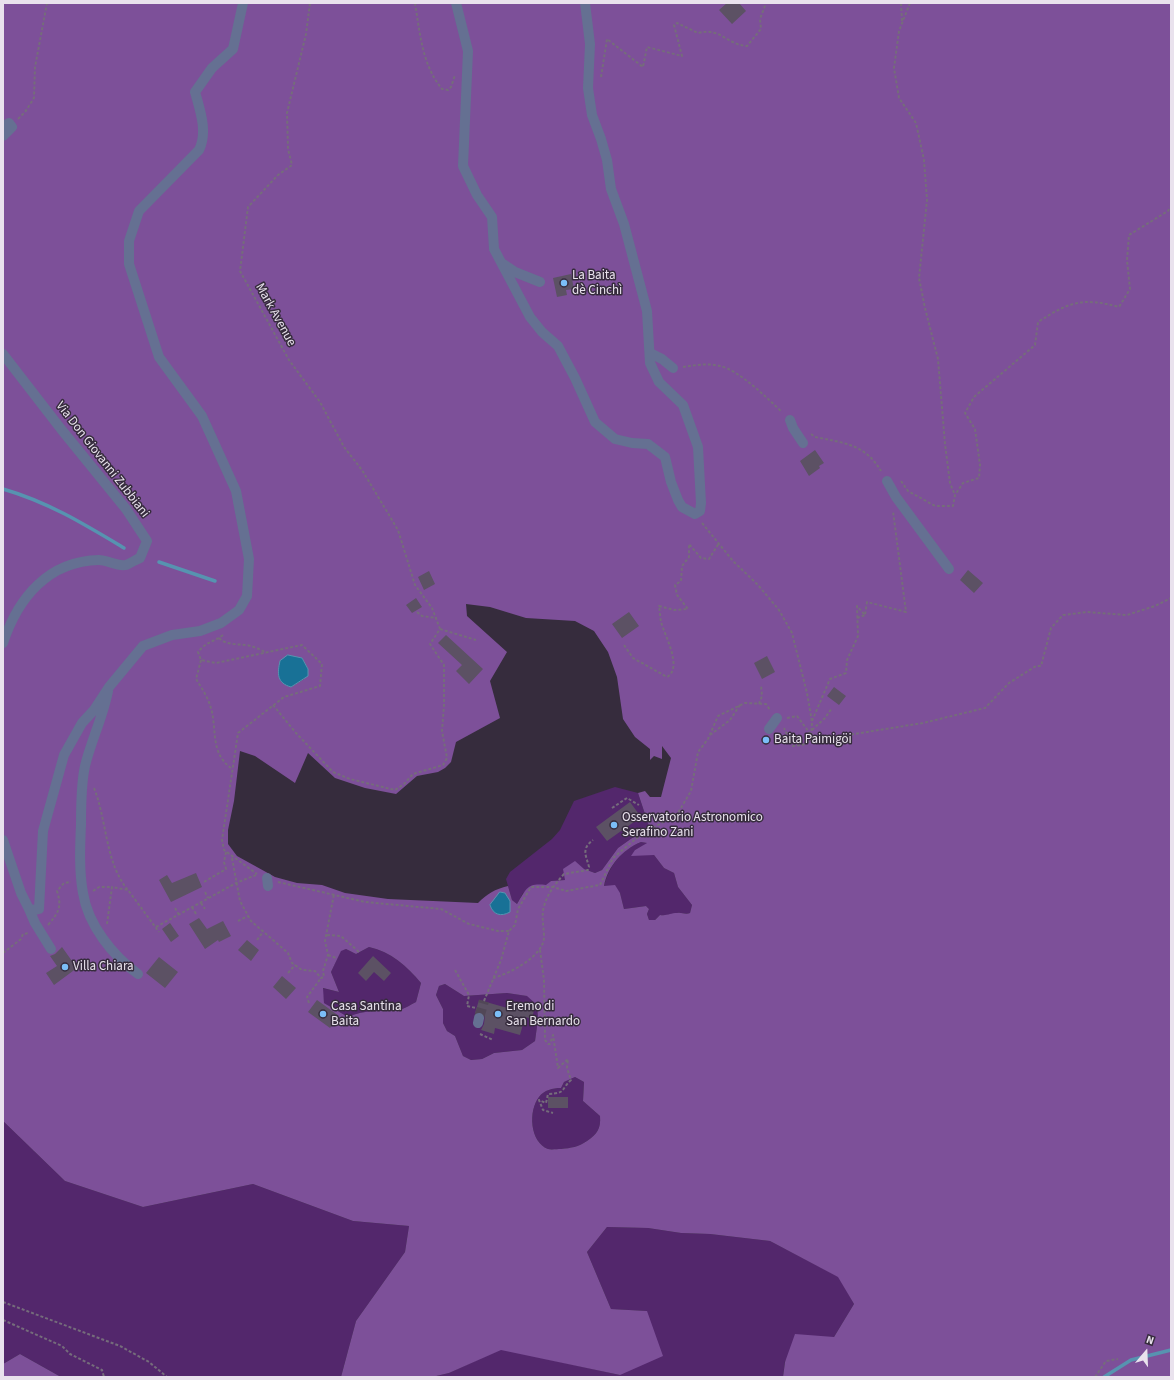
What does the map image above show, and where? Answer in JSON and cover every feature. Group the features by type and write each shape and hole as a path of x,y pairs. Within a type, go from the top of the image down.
{"street":[{"path":"29,909 40,909 43,831 64,755 82,723 143,646 172,635 200,631 221,623 239,610 247,596 249,559 236,491 202,416 159,357 129,264 130,241 139,211 199,150 202,144 203,124 195,92 212,68 233,49 243,3"},
{"path":"456,3 468,51 463,166 477,195 492,217 494,249 530,317 542,332 558,346 575,378 595,422 615,439 632,443 648,444 665,457 671,482 678,500 682,507 695,514 700,511 701,503 698,446 683,405 659,382 650,363 647,311 624,224 611,189 607,160 592,116 588,88 590,44 585,3"},
{"path":"3,127 9,124 12,127 3,136"},
{"path":"502,262 515,272 540,282"},
{"path":"650,353 662,359 673,368"},
{"name":"Via Don Giovanni Zubbiani","path":"3,354 126,509 147,541 140,558 125,565 100,560 72,563 42,579 23,599 3,643"},
{"path":"790,420 793,428 803,443"},
{"path":"887,481 896,497 949,569"},
{"path":"109,687 100,724 85,767 80,870 83,895 100,936 128,967 138,974"},
{"path":"769,729 778,720"},
{"path":"3,840 21,893 37,927 51,949"}],"path":[{"path":"25,112 34,98 35,67 47,3"},
{"name":"Mark Avenue","path":"310,3 306,34 287,113 288,149 292,165 278,175 248,207 240,271 289,360 320,402 344,447 362,470 398,530 415,585 437,618"},
{"path":"415,3 425,58 433,79 442,89 448,90 451,87 456,74"},
{"path":"600,81 607,39 643,67 647,47 682,56 674,25 677,23 698,34 705,32 718,33 738,45 747,46 760,29 760,19 766,3"},
{"path":"901,3 902,22"},
{"path":"910,3 899,31 894,68 899,98 916,123 924,160 927,200 919,278 938,359 945,444 950,482 955,495"},
{"path":"887,481 899,479 908,491 935,506 953,506 955,495 963,483 980,478 980,465 975,429 965,413 974,397 1035,345 1038,322 1055,311 1072,303 1097,301 1119,307 1130,289 1127,260 1129,235 1168,211 1171,206"},
{"path":"865,615 867,602 906,612 893,510"},
{"path":"484,1001 501,960 509,931 515,925 518,909 532,887 553,887 566,891 600,885 613,858 638,837 678,813 691,791 695,778 698,752 709,736 718,716 745,703 766,704 778,720 793,746 802,745 811,741 812,722 807,693 792,633 779,610 758,585 733,561 695,514"},
{"path":"624,645 633,658 667,677 672,674 675,666 668,636 661,622 660,606 674,610 688,609 678,596 676,585 681,581 682,566 689,557 689,544 702,558 709,559 719,543"},
{"path":"778,720 797,716 812,736 817,738 832,738 849,733 898,728 985,708 1009,683 1036,666 1041,666 1051,628 1063,615 1087,612 1127,615 1155,606 1171,598"},
{"path":"812,722 830,679 846,673 847,660 858,636 857,606 865,615"},
{"path":"273,705 296,733 333,772 350,780 395,790 404,784 413,774 443,765 447,758 442,731 444,705 444,665 430,644 440,628 437,618 422,616 417,612"},
{"path":"857,618 865,615"},
{"path":"440,628 476,640"},
{"path":"224,634 219,638 206,642 198,652 201,660 196,679 210,704 217,751 225,763 232,768"},
{"path":"219,638 223,641 236,645 246,645 266,652"},
{"path":"201,660 216,663 302,645 322,664 320,686 284,697 238,733 222,830 224,850 232,858 264,879 365,902 441,909 469,924 498,931 509,931"},
{"path":"759,704 762,696 761,685"},
{"path":"709,736 730,720 740,705"},
{"path":"812,730 826,718 832,708"},
{"path":"612,808 627,798 639,805"},
{"path":"100,803 112,861 121,882 159,932"},
{"path":"553,1113 543,1110 539,1100 546,1102 548,1094 557,1094 566,1088 571,1080 567,1068 568,1059 558,1068 553,1035 550,1044 545,1040 544,980 540,950 544,937 541,924 544,906 553,887 564,874 588,870 589,867 584,850 593,840"},
{"path":"204,882 226,869 224,862 226,852"},
{"path":"232,858 240,901 251,921 288,953 295,965 302,970 315,971 322,978"},
{"path":"156,927 236,883 264,879"},
{"path":"3,954 21,939 22,934 25,932 28,934 37,927 45,929 56,916 61,904 57,891 64,883 74,882 83,895 90,893 99,887 112,886 128,890"},
{"path":"91,917 107,924 112,886"},
{"path":"205,892 208,898"},
{"path":"310,1003 308,997 324,977 322,971 328,955 325,941 330,906 334,894"},
{"path":"201,902 205,909"},
{"path":"192,907 196,914"},
{"path":"175,908 179,915"},
{"path":"238,921 248,916"},
{"path":"257,940 263,932"},
{"path":"327,935 341,936 359,952"},
{"path":"494,978 503,976 521,965 540,950"},
{"path":"328,955 336,958"},
{"path":"288,973 295,965"},
{"path":"455,970 469,995 467,1006 478,1017"},
{"path":"3,1302 120,1346 149,1362 167,1377"},
{"path":"3,1320 62,1346 70,1354 102,1370 104,1377"},
{"path":"1094,1377 1106,1361 1118,1359"}],"shaded area":[{"path":"3,3 1171,3 1171,1377 783,1377 785,1362 795,1334 834,1337 854,1304 838,1277 770,1241 710,1234 681,1233 648,1228 607,1227 587,1252 611,1309 647,1311 663,1356 620,1375 501,1350 449,1373 432,1377 341,1377 356,1321 405,1252 409,1226 353,1221 253,1184 143,1207 65,1181 3,1121","holes":["466,604 490,607 526,618 575,621 594,631 608,652 617,677 623,719 635,737 650,749 650,760 654,756 662,759 662,746 671,758 661,797 650,797 645,791 638,793 649,826 618,848 602,870 595,873 584,869 575,861 563,869 565,880 551,881 546,885 531,886 526,890 517,904 512,900 508,886 492,892 478,903 388,899 345,893 322,885 297,883 275,877 237,856 228,844 228,830 234,801 240,751 255,756 295,783 308,753 335,778 365,788 396,794 417,776 438,772 445,768 451,762 456,742 500,718 490,681 507,652 467,616","302,658 308,669 304,679 291,687","641,842 647,843 635,850 631,856 654,855 664,868 674,873 678,887 692,905 690,913 660,915 655,920 649,920 647,914 649,909 646,906 624,909 620,893 615,885 604,886 612,865 628,849","369,947 384,952 398,960 421,983 416,1002 399,1010 367,1012 354,1014 348,1017 324,1003 323,988 339,992 331,972 341,951 346,949 356,954","445,984 464,996 507,993 527,996 537,1005 538,1019 535,1041 522,1050 494,1053 482,1059 471,1060 463,1056 455,1036 447,1031 443,1023 443,1009 436,995 439,986","575,1077 584,1082 583,1101 600,1116 600,1124 598,1131 581,1145 561,1149 548,1149 537,1140 534,1133 532,1118 533,1110 535,1103 543,1093 552,1089 561,1088 564,1082"]},
{"path":"615,787 638,793 649,826 618,848 602,870 595,873 584,869 566,880 551,881 547,885 523,893 517,904 512,900 506,879 510,872 552,839 560,830 574,801"},
{"path":"641,842 648,843 635,850 644,855 654,855 664,868 674,873 678,887 692,905 690,913 660,915 655,920 649,920 647,914 649,909 646,906 624,909 620,893 604,886 609,872 622,854 627,849"},
{"path":"369,947 384,952 398,960 421,983 416,1002 399,1010 367,1012 354,1014 348,1017 324,1003 322,988 339,992 331,972 341,950 346,949 356,954"},
{"path":"445,984 464,996 507,993 528,996 537,1005 538,1019 535,1041 522,1050 494,1053 482,1059 471,1060 463,1056 455,1036 447,1031 443,1023 443,1009 436,995 439,986"},
{"path":"575,1077 584,1082 583,1101 600,1116 598,1131 581,1145 568,1148 548,1149 537,1140 534,1133 532,1118 535,1103 546,1091 561,1088 564,1082"},
{"path":"3,1121 65,1181 143,1207 253,1184 353,1221 409,1226 405,1252 356,1321 341,1377 61,1377 20,1354 3,1364"},
{"path":"607,1227 648,1228 681,1233 710,1234 770,1241 839,1277 854,1304 834,1337 785,1361 783,1377 432,1377 449,1373 501,1349 620,1375 647,1311 611,1309 587,1252"},
{"path":"20,1354 61,1377 3,1377 3,1364"}],"water":[{"path":"288,655 302,658 308,669 308,676 291,687 283,683 278,674 280,661"},
{"path":"500,892 505,893 510,901 510,912 501,915 495,913 490,905"}],"building":[{"path":"727,3 739,3 746,11 732,24 719,10"},
{"name":"La Baita dè Cinchì","path":"571,274 574,289 566,290 567,295 557,297 553,278"},
{"path":"815,450 824,463 809,476 800,461"},
{"path":"968,570 983,583 974,593 960,580"},
{"path":"429,571 435,584 424,590 418,577"},
{"path":"416,598 422,607 412,613 406,605"},
{"path":"629,612 639,626 622,638 612,624"},
{"path":"446,635 483,669 469,684 456,671 462,665 438,643"},
{"path":"767,656 775,672 762,679 754,663"},
{"path":"834,687 846,696 839,705 827,696"},
{"name":"Osservatorio Astronomico Serafino Zani","path":"630,802 641,817 607,841 596,827"},
{"path":"196,873 202,887 171,902 159,880 167,875 172,883"},
{"path":"199,918 207,929 223,921 231,936 219,942 218,940 205,949 189,924"},
{"path":"170,923 179,936 171,942 162,929"},
{"path":"247,940 259,950 251,961 238,950"},
{"name":"Villa Chiara","path":"62,947 77,968 54,985 46,973 57,966 50,956 55,954"},
{"path":"373,956 391,973 384,981 374,972 366,981 358,973"},
{"path":"159,957 178,972 165,988 146,973"},
{"path":"282,976 296,988 286,999 273,987"},
{"name":"Casa Santina Baita","path":"317,1000 339,1016 330,1028 308,1012"},
{"path":"479,1000 511,1009 513,1004 534,1010 532,1019 525,1017 520,1035 495,1028 494,1034 481,1030 484,1024 485,1016 481,1012 475,1013"},
{"path":"548,1097 568,1097 568,1108 548,1108"}],"waterway":[{"path":"3,489 51,507 124,548"},
{"path":"159,562 215,581"},
{"path":"1104,1377 1131,1360 1171,1350"}],"tunnel":[{"path":"479,1018 484,1001"}],"place":[{"name":"La Baita dè Cinchì","path":"564,283"},
{"name":"Baita Paimigöi","path":"766,740"},
{"name":"Osservatorio Astronomico Serafino Zani","path":"614,825"},
{"name":"Villa Chiara","path":"65,967"},
{"name":"Casa Santina Baita","path":"323,1014"},
{"name":"Eremo di San Bernardo","path":"498,1014"}]}
